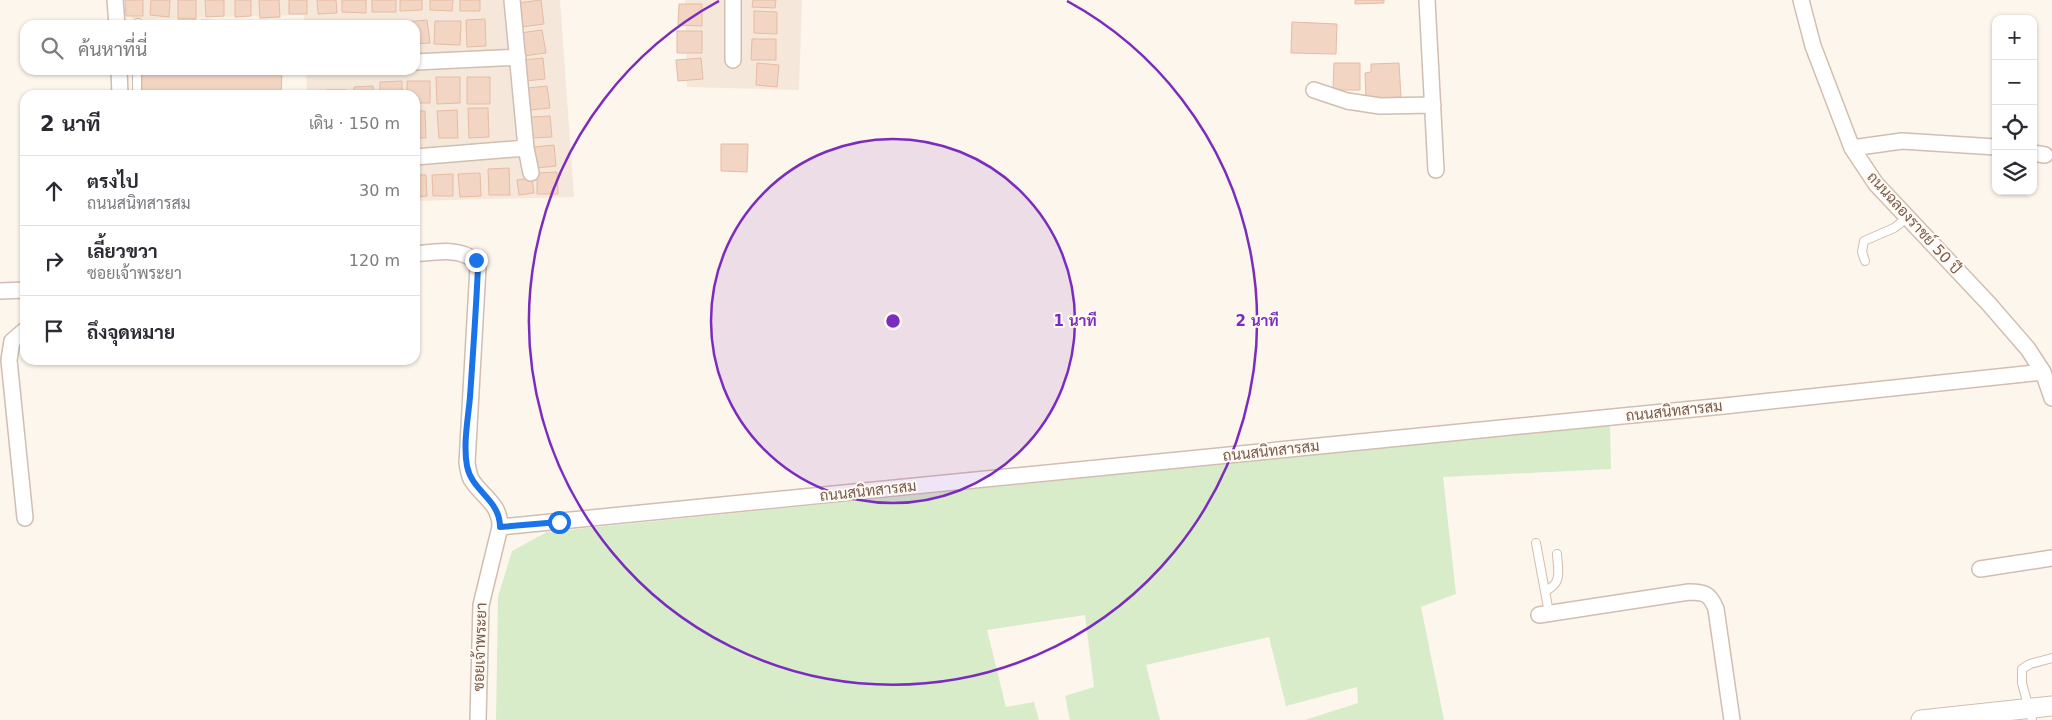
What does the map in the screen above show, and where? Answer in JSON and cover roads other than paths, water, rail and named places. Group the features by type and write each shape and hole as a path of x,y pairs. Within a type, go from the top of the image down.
{"street":[{"path":"115,0 116,20"},
{"path":"512,0 526,148 531,173"},
{"path":"732,0 733,60"},
{"path":"1428,0 1436,170"},
{"name":"ถนนฉลองราชย์ 50 ปี","path":"1801,0 1812,46 1852,148 1876,184 1989,304 2028,349 2043,372 2052,398"},
{"path":"420,62 518,57"},
{"path":"119,75 120,90"},
{"path":"1314,90 1347,101 1380,106 1433,105"},
{"path":"1852,148 1902,140 1992,147"},
{"path":"420,156 526,148"},
{"path":"420,254 450,251 464,253 476,260 478,276 467,464 470,478 495,506 500,517 500,527"},
{"path":"0,291 20,290"},
{"path":"20,334 12,341 9,360 25,518"},
{"name":"ถนนสนิทสารสม","path":"500,527 1704,408 2043,372"},
{"name":"ซอยเจ้าพระยา","path":"478,720 481,605 500,527"},
{"path":"1980,569 2052,558"},
{"path":"1544,614 1689,592 1702,592 1710,595 1716,609 1732,720"},
{"path":"1921,720 2031,714 2052,706"}],"lane":[{"path":"137,75 137,90"},
{"path":"1865,261 1862,252 1864,241 1894,228 1907,218"},
{"path":"1536,543 1545,591 1544,614"},
{"path":"1545,591 1554,587 1557,582 1557,554"},
{"path":"2031,714 2022,683 2022,669 2030,664 2052,658"}]}
